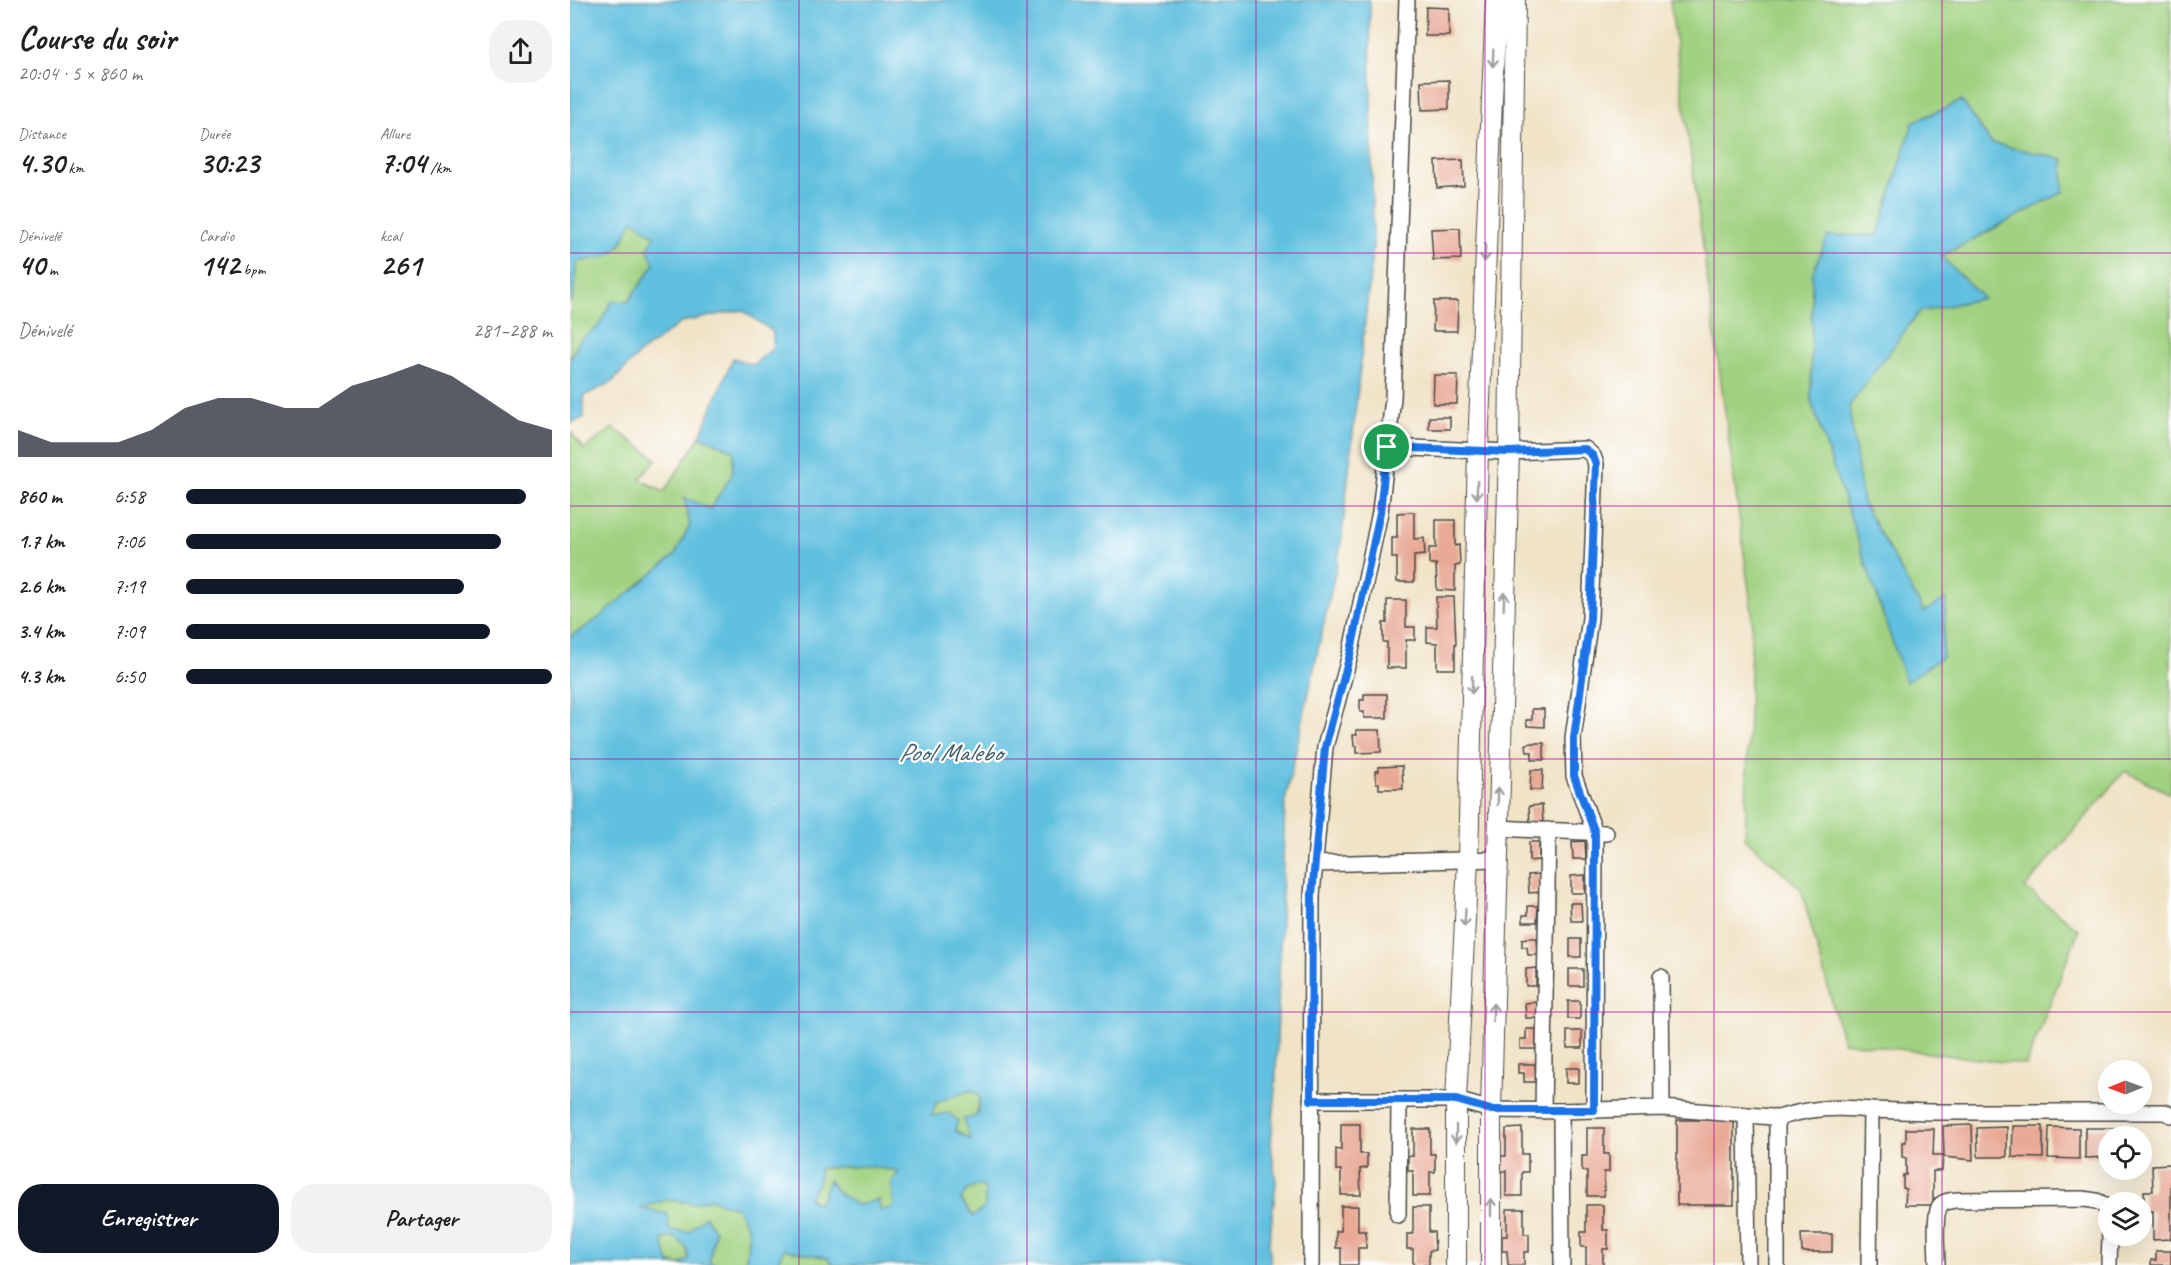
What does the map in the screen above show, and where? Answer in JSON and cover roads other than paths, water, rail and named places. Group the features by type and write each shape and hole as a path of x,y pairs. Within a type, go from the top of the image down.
{"street":[{"path":"1311,1265 1312,895 1325,747 1351,651 1380,512 1393,398 1407,0"},
{"path":"1456,1265 1456,1100 1468,860 1478,450 1496,0"},
{"path":"1491,1265 1491,1110 1509,452 1515,0"},
{"path":"1387,447 1509,452 1585,449 1593,456 1596,464 1590,618 1574,738 1574,776 1601,833 1594,1110"},
{"path":"1497,828 1601,833"},
{"path":"1543,1111 1548,831"},
{"path":"1315,864 1497,859"},
{"path":"1661,977 1662,1108"},
{"path":"1311,1100 1456,1100 1491,1110 1561,1111 1662,1108 1775,1119 1812,1108 1846,1107 1930,1113 2165,1112 2171,1115"},
{"path":"1398,1215 1399,1100"},
{"path":"1869,1265 1870,1110"},
{"path":"1561,1111 1562,1265"},
{"path":"1746,1115 1748,1265"},
{"path":"1775,1119 1777,1126 1777,1265"},
{"path":"1937,1265 1937,1217 1939,1207 1944,1202 2072,1199 2096,1201 2104,1206 2109,1221 2109,1265"}],"water":[{"name":"Pool Malebo","path":"570,0 1370,0 1373,246 1341,545 1285,801 1275,1099 1271,1144 1276,1183 1269,1244 1271,1265 833,1265 828,1258 784,1249 776,1265 737,1265 746,1259 749,1231 737,1208 710,1199 693,1203 667,1200 639,1208 668,1214 669,1230 688,1232 705,1216 715,1231 709,1262 728,1265 679,1265 689,1259 686,1247 673,1236 662,1240 669,1263 676,1265 570,1265 570,637 595,621 675,555 690,525 684,497 710,509 732,475 734,451 700,436 733,358 753,365 773,348 773,332 742,310 682,322 640,353 612,382 584,396 584,418 570,423 570,360 580,340 598,327 612,301 628,302 654,265 648,249 655,236 633,220 614,252 601,258 577,262 573,298 570,301","holes":["972,1090 980,1097 977,1116 963,1119 971,1140 955,1131 958,1121 949,1113 931,1116 937,1102","865,1166 899,1171 892,1183 894,1207 880,1211 879,1200 857,1205 836,1191 829,1180 819,1204 808,1199 818,1184 820,1168","979,1185 985,1189 985,1207 973,1217 961,1200 966,1191"]},
{"path":"1962,101 1991,143 2063,159 2063,192 1941,256 1983,298 1919,312 1849,406 1863,503 1924,612 1946,599 1942,657 1906,682 1811,401 1812,274 1828,236 1878,235 1913,122"}]}
